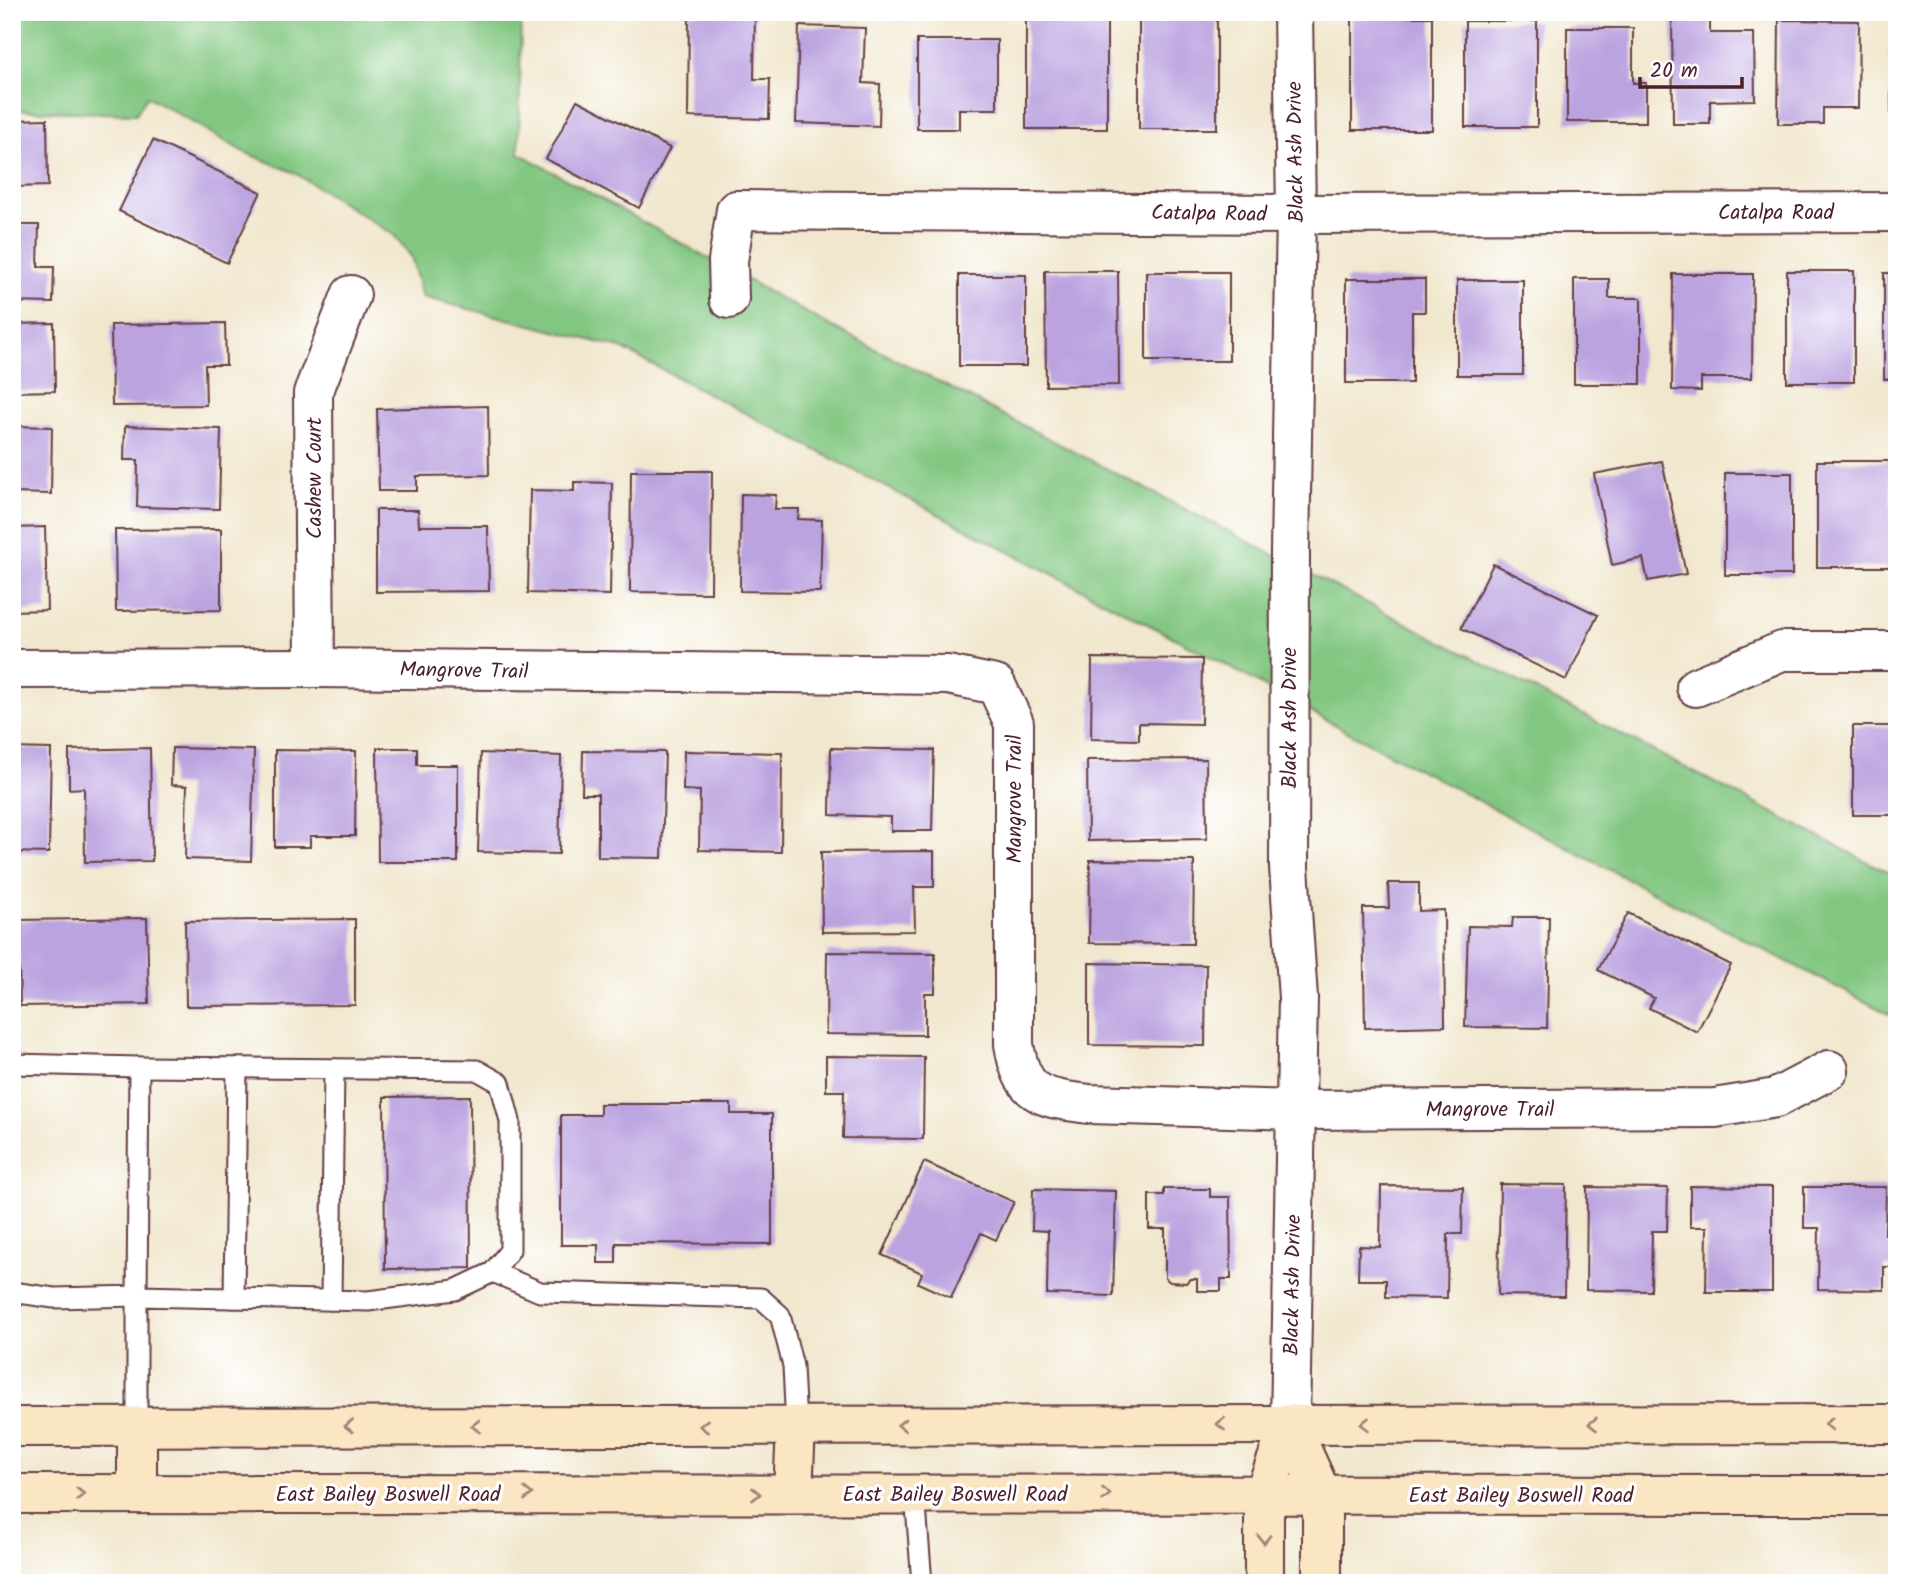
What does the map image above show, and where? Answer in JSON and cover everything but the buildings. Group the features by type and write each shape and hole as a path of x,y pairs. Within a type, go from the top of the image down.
{"main road":[{"path":"1264,1583 1264,1494 1290,1424"},
{"path":"1290,1424 1322,1495 1322,1583"},
{"path":"12,1427 1897,1424"},
{"path":"793,1494 796,1426"},
{"path":"137,1427 137,1494"},
{"name":"East Bailey Boswell Road","path":"12,1494 1897,1494"}],"street":[{"name":"Black Ash Drive","path":"1290,1424 1298,999 1289,867 1290,551 1296,214 1293,12"},
{"name":"Catalpa Road","path":"729,299 728,261 736,210 1296,214 1897,212"},
{"name":"Cashew Court","path":"315,668 313,393 351,295"},
{"path":"1696,687 1782,650 1897,651"},
{"name":"Mangrove Trail","path":"12,669 315,668 948,675 996,685 1014,723 1014,1044 1018,1069 1030,1088 1058,1100 1089,1104 1296,1110 1715,1108 1776,1098 1829,1070"}],"lane":[{"path":"12,1064 139,1068 477,1070 500,1083 510,1121 510,1250 493,1272 456,1290 368,1301 137,1296 54,1298 12,1292"},
{"path":"137,1427 139,1068"},
{"path":"234,1298 237,1068"},
{"path":"331,1300 334,1069"},
{"path":"493,1272 540,1292 761,1298 780,1315 793,1366 796,1426"},
{"path":"915,1494 922,1583"}],"green space":[{"path":"12,12 521,12 519,153 823,322 1897,877 1897,1018 1669,901 621,348 422,297 411,256 394,235 293,172 244,152 147,96 136,114 12,110"}]}
